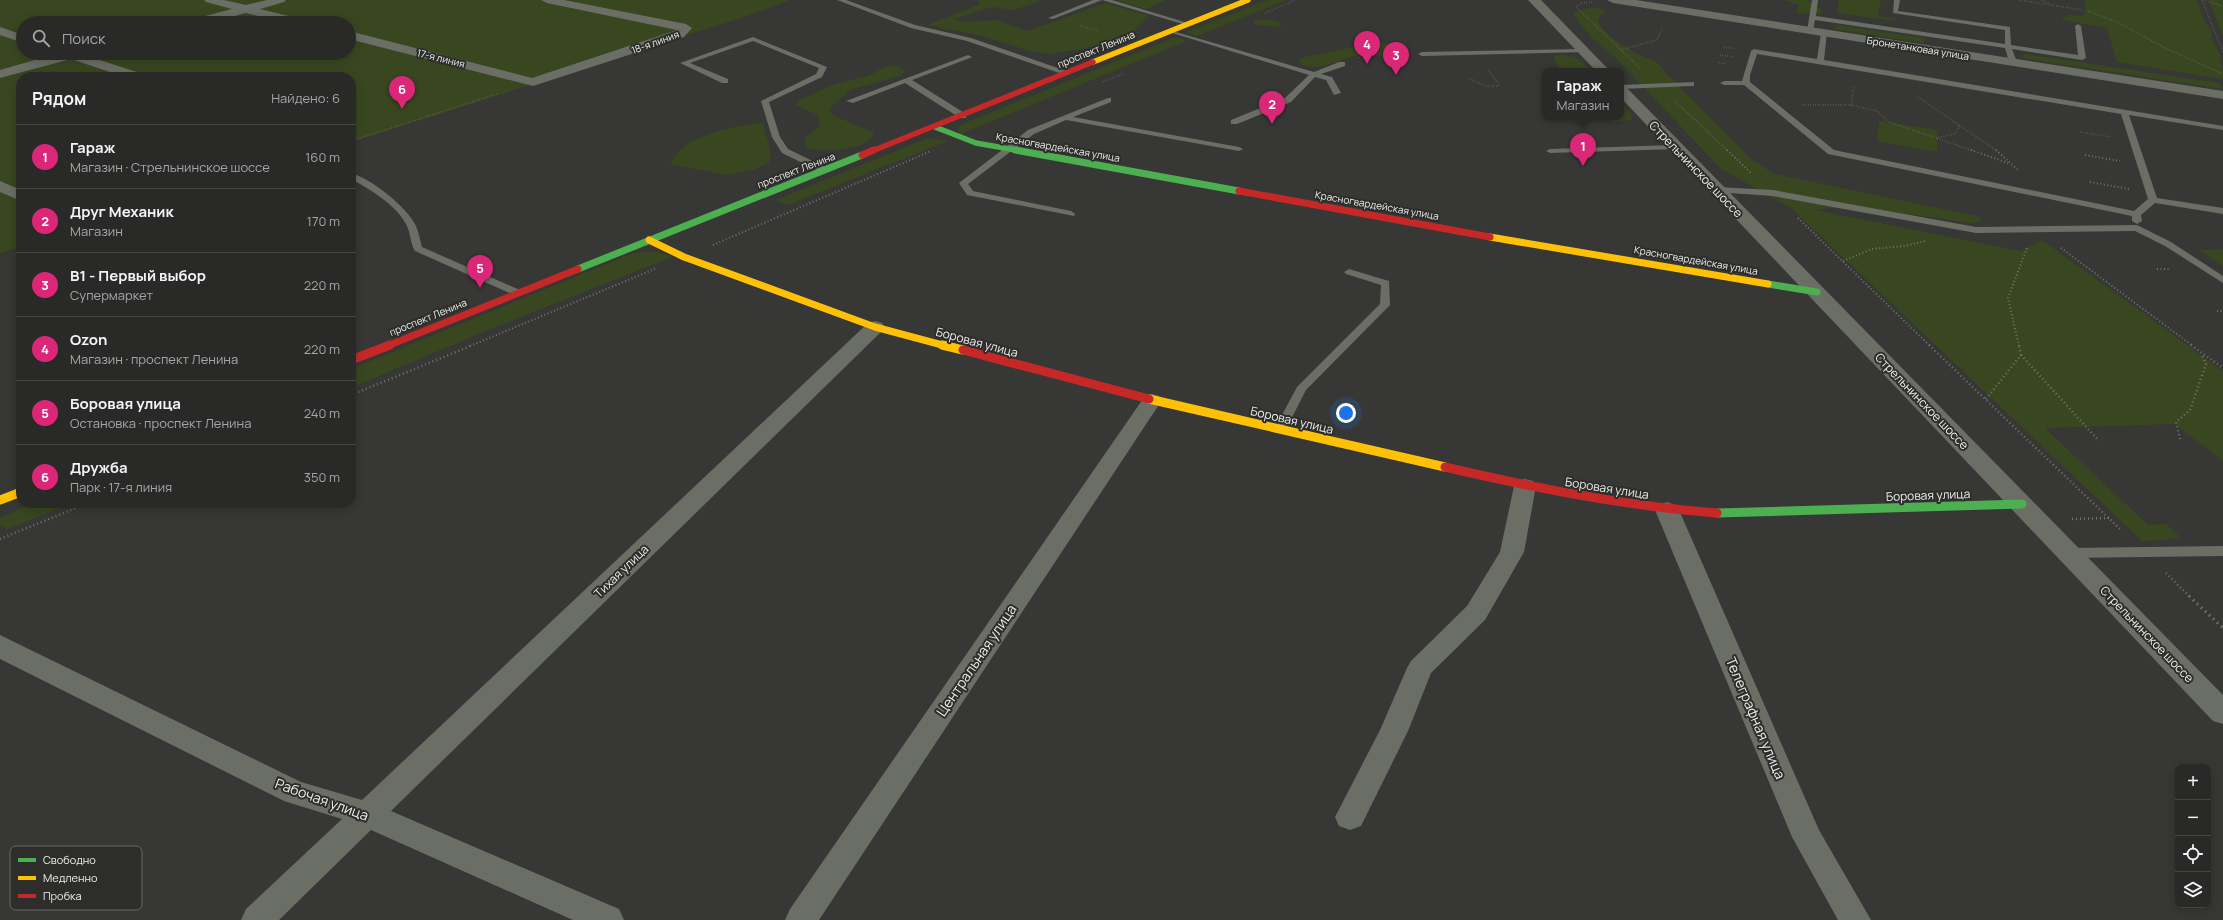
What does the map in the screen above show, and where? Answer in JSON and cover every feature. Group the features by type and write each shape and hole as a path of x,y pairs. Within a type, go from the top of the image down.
{"street":[{"path":"210,0 274,16"},
{"path":"220,16 280,0"},
{"name":"18-я линия","path":"533,82 680,34 686,28 547,0"},
{"name":"проспект Ленина","path":"356,358 824,170 963,116 1248,0"},
{"path":"1534,0 1600,68"},
{"name":"Бронетанковая улица","path":"1613,0 2223,95"},
{"path":"0,31 16,37"},
{"name":"17-я линия","path":"356,37 533,82"},
{"path":"0,74 50,60"},
{"path":"89,60 124,72"},
{"name":"Стрельнинское шоссе","path":"1624,93 2223,713"},
{"name":"Красногвардейская улица","path":"935,127 976,143 1450,230 1817,292"},
{"path":"0,186 16,194"},
{"name":"Боровая улица","path":"649,240 684,257 875,327 1152,400 1525,486 1667,510 1722,513 1779,513 2022,504"},
{"name":"Тихая улица","path":"257,920 875,327"},
{"name":"Центральная улица","path":"800,920 1152,400"},
{"path":"1350,817 1394,731 1420,668 1476,614 1512,552 1525,486"},
{"path":"0,500 16,494"},
{"name":"Телеграфная улица","path":"1667,510 1807,837 1855,920"},
{"name":"Рабочая улица","path":"0,645 1,648 294,792 368,814 608,920"}],"lane":[{"path":"840,0 913,27 969,39 1068,73"},
{"path":"1051,18 1099,0"},
{"path":"1105,0 1188,24"},
{"path":"1810,31 1811,17 1815,0"},
{"path":"1897,0 1895,12 2007,25 2008,47 2013,62"},
{"path":"1811,17 2082,58 2078,26"},
{"path":"1171,31 1329,80 1337,93"},
{"path":"1820,63 1824,33"},
{"path":"725,81 684,63 753,39 823,67 819,75 765,101 776,137 786,151 824,170"},
{"path":"1422,54 1583,51"},
{"path":"1746,83 1746,75 1754,51 2223,128"},
{"path":"850,101 968,57"},
{"path":"1234,122 1288,100 1313,75 1342,64"},
{"path":"906,80 963,116"},
{"path":"1724,84 1746,83 1818,143 1831,152 2048,194 2136,214"},
{"path":"1624,87 1691,84"},
{"path":"1071,214 970,192 963,183 1031,132 1108,100"},
{"path":"2124,112 2152,196"},
{"path":"1064,118 1239,149"},
{"path":"1550,151 1675,147"},
{"path":"356,179 370,186 401,211 412,227 418,249 518,293"},
{"path":"1717,190 1773,194 1976,230 2039,232 2137,228 2168,244 2223,280"},
{"path":"2152,196 2223,211"},
{"path":"2137,228 2136,214 2152,196"},
{"path":"1280,430 1301,389 1385,305 1386,283 1349,272"},
{"path":"2068,553 2223,551"}],"path":[{"path":"1261,14 1295,0"},
{"path":"2019,0 2073,8 2102,15 2165,48 2223,74"},
{"path":"2041,0 2054,5"},
{"path":"2203,0 2223,6"},
{"path":"2203,0 2223,52"},
{"path":"1599,3 1582,3 1576,7 1843,261 2223,628"},
{"path":"1621,50 1657,40 1664,27"},
{"path":"1470,79 1486,86 1500,86 1474,52"},
{"path":"1342,64 1369,55 1422,54"},
{"path":"1097,84 1126,72"},
{"path":"1920,79 1916,96 1998,151 2010,164 2048,194"},
{"path":"356,139 533,82"},
{"path":"1851,105 1854,87"},
{"path":"1772,105 1851,105 1877,111 1889,122 2010,164"},
{"path":"1936,138 1955,134 1959,126"},
{"path":"2080,132 2134,140"},
{"path":"356,393 684,257 962,138"},
{"path":"2085,156 2142,165"},
{"path":"2090,182 2152,196"},
{"path":"2098,441 2021,355 2008,298 2025,250 2039,232 2202,354 2223,368"},
{"path":"1843,261 1872,249 1905,246 1926,241"},
{"path":"2217,311 2223,311"},
{"path":"2180,439 2176,422 2190,410 2206,364 2202,354"},
{"path":"1986,399 2021,355"},
{"path":"0,539 76,508"}],"green space":[{"path":"0,0 790,0 747,16 356,140 356,72 16,72 16,248 0,253"},
{"path":"978,0 1043,0 1014,10 992,7 954,19 962,22 996,20 1028,31 1106,3 1149,16 1134,31 1115,41 1097,46 1050,54 1030,51 983,36 928,25 980,4"},
{"path":"1116,0 1166,0 1146,9"},
{"path":"1267,0 1287,0 1197,36 1186,32"},
{"path":"1784,0 1807,0 1822,10 1821,14 1796,13 1799,5"},
{"path":"1839,0 1881,0 1878,16 1896,19 1896,21 1837,13"},
{"path":"2085,0 2197,0 2205,23 2211,29 2212,35 2210,39 2219,52 2223,68 2223,79 2117,62 2107,28 2063,20 2063,17 2071,15 2081,16 2085,13"},
{"path":"2209,0 2223,0 2223,37"},
{"path":"1594,7 1606,11 1599,17 1598,22 1607,32 1628,49 1658,64 1750,158 1774,174 1981,217 1980,222 1971,223 1873,209 1829,208 1815,210 2020,251 2042,240 2223,371 2223,461 2175,424 2045,428 2148,525 2166,524 2180,537 2167,540 2142,541 1791,208 1721,169 1618,60 1591,37 1574,16 1573,12"},
{"path":"1256,20 1274,20 1283,24 1278,27 1254,24 1253,22"},
{"path":"1837,25 1925,38 1924,43 1834,29"},
{"path":"1173,38 1180,38 1187,41 961,134 957,129 960,125"},
{"path":"1360,42 1398,45 1392,53 1355,56 1320,67 1306,66 1299,63 1300,58 1354,47"},
{"path":"2024,54 2220,83 2222,89 2022,58"},
{"path":"1563,55 1575,57 1589,68 1560,68 1553,56"},
{"path":"897,66 906,71 899,76 850,90 830,108 831,113 835,116 874,133 869,140 853,147 842,149 822,150 805,148 805,138 819,127 818,115 795,105 800,100 832,85 871,75 884,67"},
{"path":"1624,105 1631,114 1632,120 1615,122 1608,120 1624,120"},
{"path":"1879,121 1937,130 1937,152 1877,141"},
{"path":"763,123 771,154 769,163 753,170 727,175 670,164 681,149 708,134 743,125"},
{"path":"928,138 948,141 790,204 785,204 776,200"},
{"path":"2223,249 2223,266 2199,250"},
{"path":"659,252 672,257 478,334 356,386 356,367 631,254"},
{"path":"23,508 60,508 7,529 0,525 0,518"}],"traffic: fast":[{"path":"935,127 976,143 1239,191"},
{"path":"578,269 862,155"},
{"path":"1768,284 1817,292"},
{"path":"1717,513 2022,504"}],"traffic: slow":[{"path":"1093,62 1248,0"},
{"path":"1490,237 1768,284"},
{"path":"649,240 684,257 875,327 963,350"},
{"path":"1149,399 1445,467"},
{"path":"0,500 16,494"}],"traffic: jam":[{"path":"862,155 1093,62"},
{"path":"1239,191 1490,237"},
{"path":"356,358 578,269"},
{"path":"963,350 1149,399"},
{"path":"1445,467 1614,502 1648,507 1717,513"}],"place":[{"name":"Ozon","path":"1367,64"},
{"name":"В1 - Первый выбор","path":"1396,75"},
{"name":"Дружба","path":"402,109"},
{"name":"Друг Механик","path":"1272,124"},
{"name":"Гараж","path":"1583,166"},
{"name":"Боровая улица","path":"480,288"}]}
